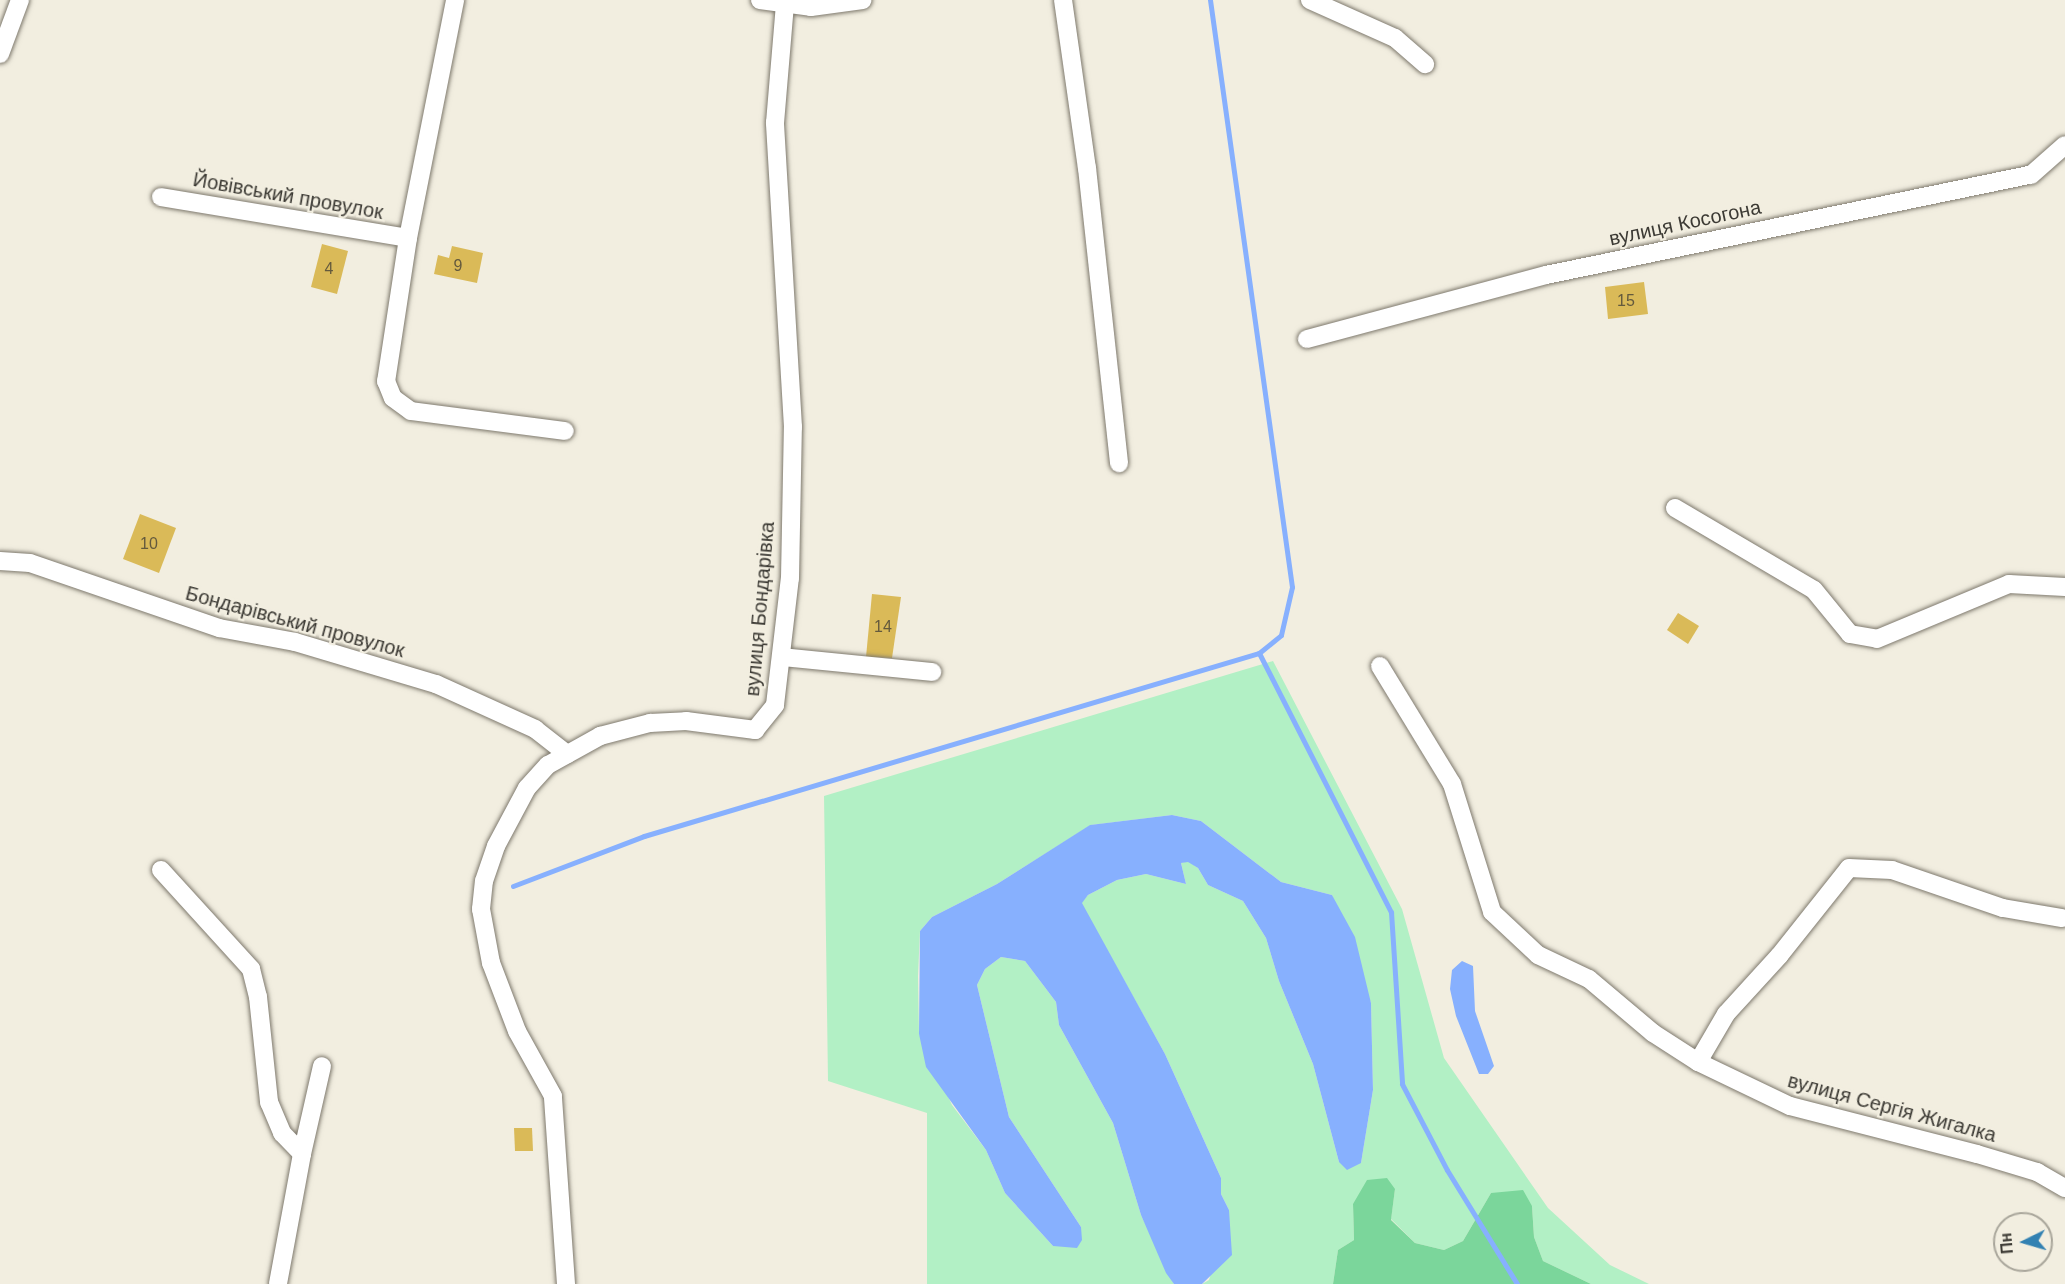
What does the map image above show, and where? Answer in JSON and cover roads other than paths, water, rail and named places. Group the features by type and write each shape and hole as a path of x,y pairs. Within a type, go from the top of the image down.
{"street":[{"path":"0,54 20,0"},
{"name":"Йовівський провулок","path":"455,0 408,238 386,381 393,398 411,411 565,431"},
{"path":"760,0 811,7 863,0"},
{"path":"1063,0 1087,168 1119,463"},
{"path":"1310,0 1395,38 1425,64"},
{"name":"вулиця Бондарівка","path":"566,1284 553,1096 513,1022 491,963 481,909 484,880 496,846 527,788 548,765 600,736 650,723 686,721 755,730 775,705 790,578 793,427 775,123 785,5"},
{"name":"вулиця Косогона","path":"1307,339 1546,275 2031,175 2065,145"},
{"name":"Йовівський провулок","path":"161,197 408,238"},
{"path":"1675,508 1814,590 1850,634 1877,639 2008,584 2065,587"},
{"name":"Бондарівський провулок","path":"0,561 30,563 219,628 295,642 436,684 534,729 567,754"},
{"path":"782,657 932,672"},
{"name":"вулиця Сергія Жигалка","path":"1380,666 1452,784 1492,912 1538,955 1589,979 1653,1033 1698,1062 1790,1106 1977,1154 2037,1172 2065,1188"},
{"path":"1698,1062 1726,1014 1779,956 1849,868 1892,870 2003,908 2062,918"},
{"path":"161,870 251,969 258,997 268,1102 282,1133 302,1154"},
{"path":"278,1284 302,1154 322,1066"}],"water":[{"path":"1172,815 1201,821 1281,882 1332,895 1355,937 1371,1003 1373,1090 1361,1163 1347,1170 1339,1162 1313,1064 1279,981 1266,938 1243,901 1208,885 1198,868 1188,862 1181,863 1186,884 1146,874 1117,880 1088,895 1082,903 1165,1054 1221,1178 1221,1194 1229,1210 1232,1255 1202,1284 1174,1284 1166,1273 1141,1215 1113,1123 1059,1025 1056,1002 1025,961 1001,957 985,969 977,985 1009,1117 1081,1227 1082,1240 1077,1248 1053,1246 1005,1193 986,1150 926,1067 919,1034 920,931 932,917 997,884 1090,825"},
{"path":"1462,961 1473,966 1475,1011 1494,1066 1488,1074 1479,1074 1456,1016 1450,989 1452,970"}],"waterway":[{"path":"513,886 644,836 1259,653 1281,635 1292,587 1210,0"},
{"path":"1259,653 1391,912 1402,1084 1447,1170 1517,1284"}]}
